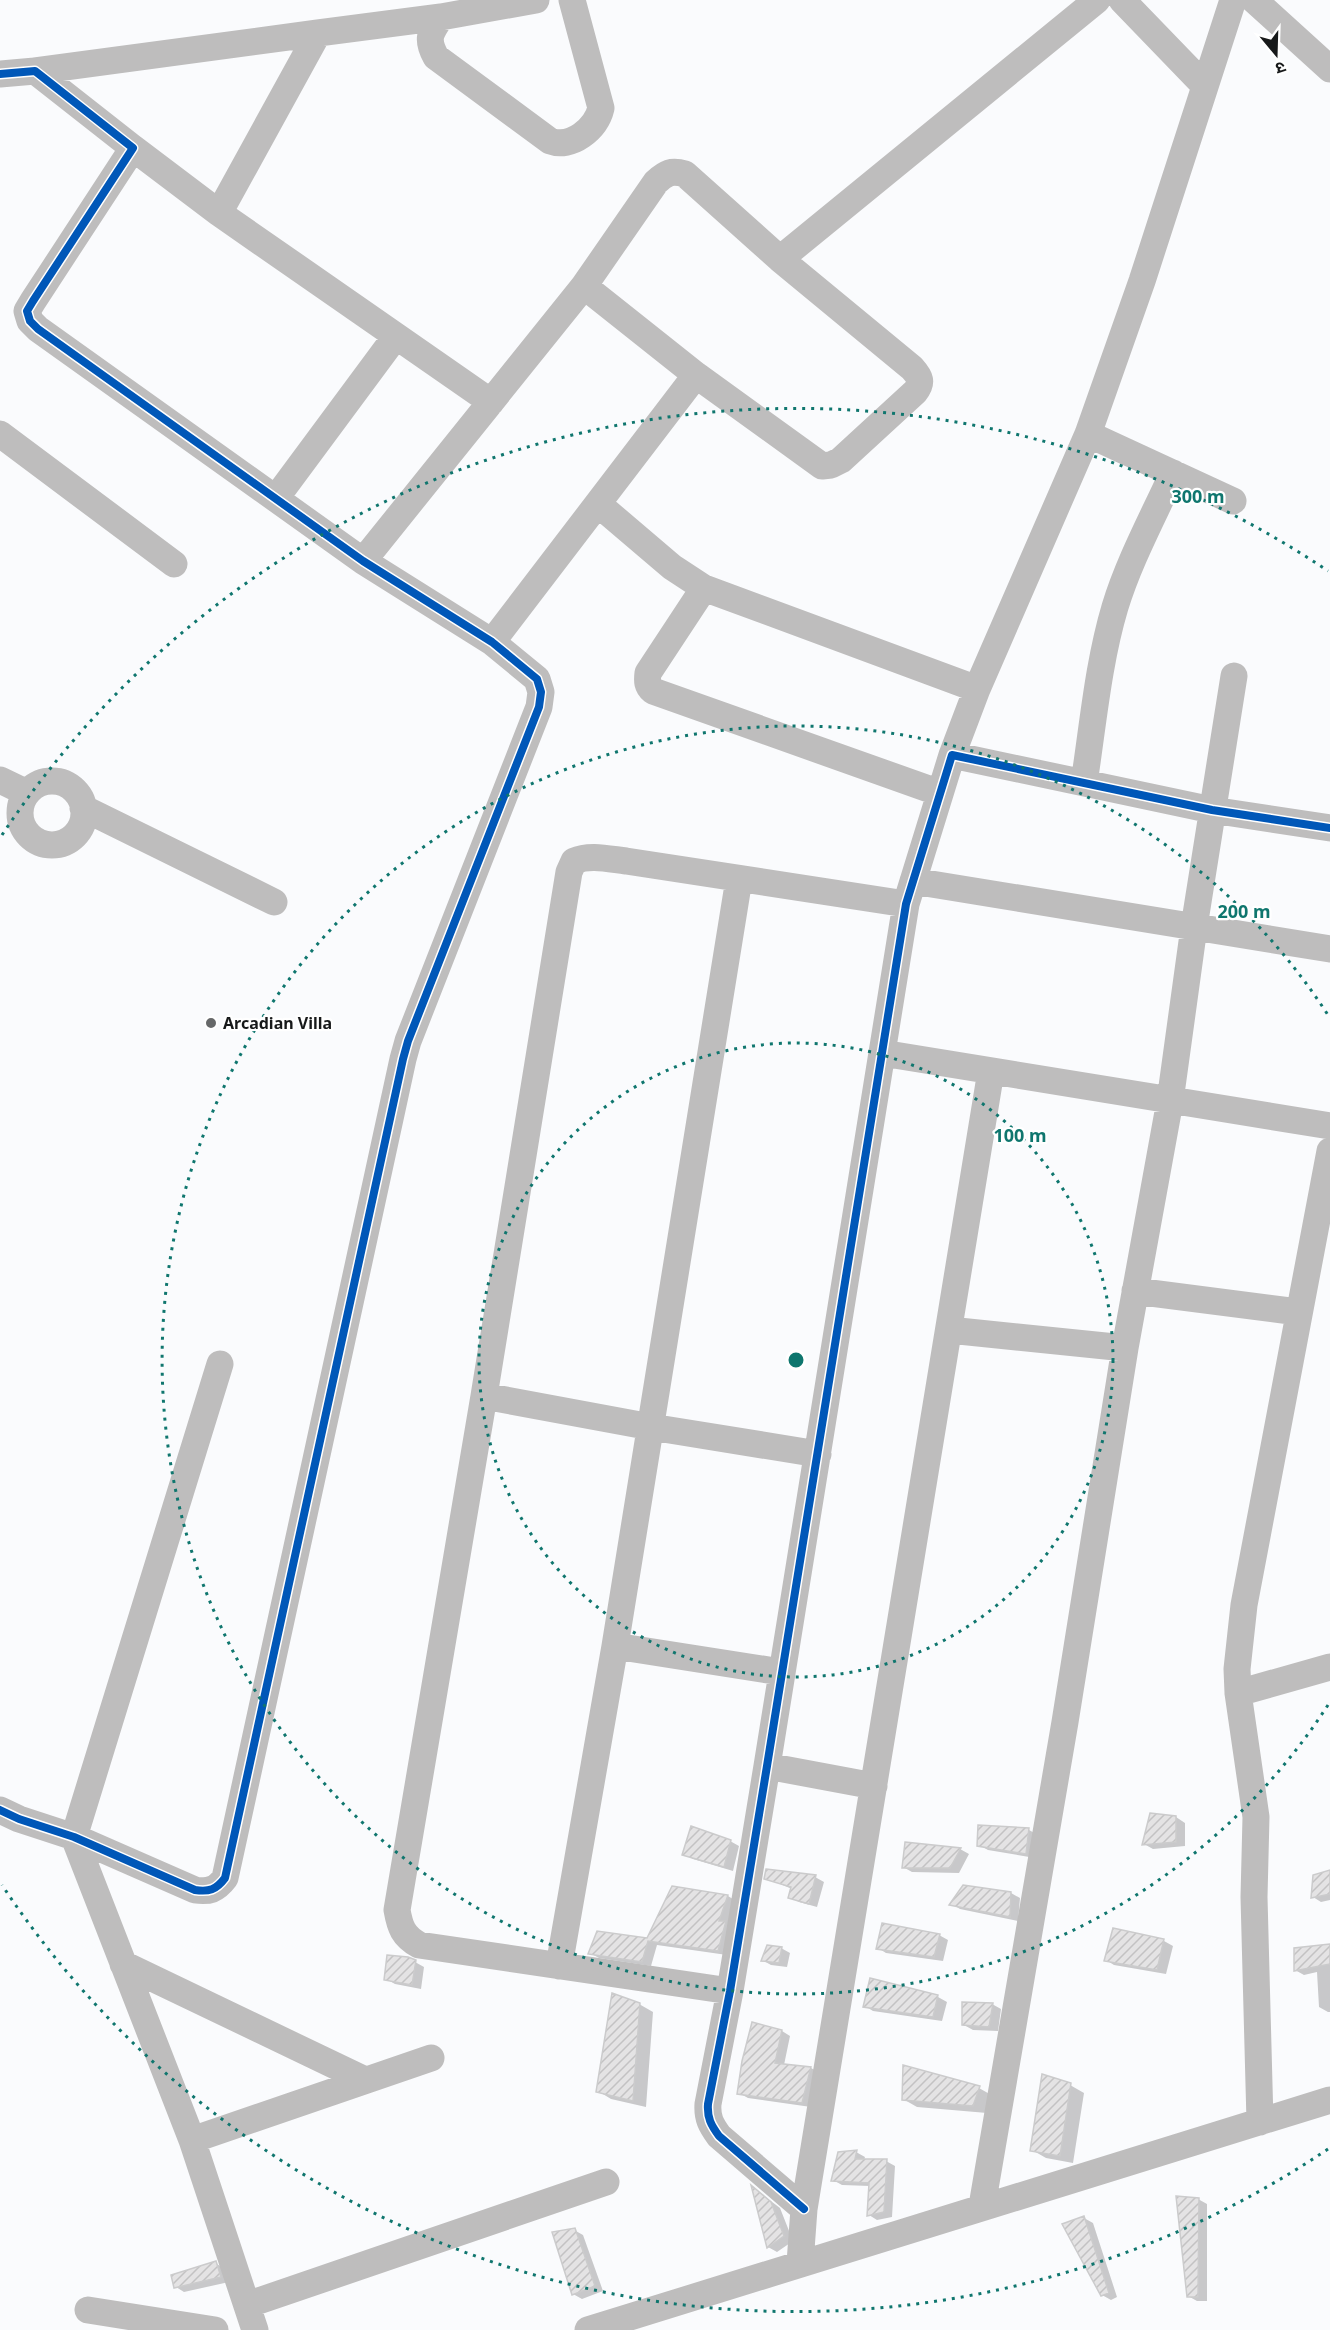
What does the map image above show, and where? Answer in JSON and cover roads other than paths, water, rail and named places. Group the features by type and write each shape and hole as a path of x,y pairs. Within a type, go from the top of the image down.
{"street":[{"path":"0,74 441,17 536,0"},
{"path":"441,17 430,34 430,47 436,57 550,141 559,144 567,143 575,140 599,117 602,108 572,0"},
{"path":"780,259 1097,0"},
{"path":"1122,0 1205,86"},
{"path":"804,2209 719,2136 707,2116 730,1991 910,892 952,755 977,689 1089,434 1142,281 1233,0"},
{"path":"1254,0 1330,69"},
{"path":"219,213 318,33"},
{"path":"35,71 219,213 491,402"},
{"path":"0,1810 19,1819 74,1837 195,1890 208,1892 218,1888 225,1878 403,1059 539,707 541,692 537,679 492,642 363,561 47,336 30,321 27,311 133,148"},
{"path":"363,561 584,286 656,182 664,174 674,171 685,174 780,259 912,368 920,378 920,386 841,460 822,466 696,375 584,286"},
{"path":"276,498 396,336"},
{"path":"492,642 696,375"},
{"path":"0,434 174,564"},
{"path":"1089,434 1233,501"},
{"path":"1084,783 1108,634 1115,609 1124,581 1173,473"},
{"path":"598,504 672,567 704,588 977,689"},
{"path":"704,588 648,673 647,681 653,691 940,794"},
{"path":"982,2206 1063,1734 1125,1348 1170,1101 1194,927 1234,676"},
{"path":"952,755 1212,810 1330,828"},
{"path":"0,780 27,793"},
{"path":"45,782 65,784 80,798 84,818 81,828 65,842 55,845 34,840 11,818 20,813 27,793 45,782"},
{"path":"83,808 274,902"},
{"path":"730,1991 419,1945 407,1939 399,1927 397,1910 484,1396 569,872 574,861 592,857 739,879 910,892 1194,927 1330,950"},
{"path":"559,1966 615,1646 739,879"},
{"path":"882,1053 1330,1126"},
{"path":"800,2263 804,2209 991,1071"},
{"path":"1260,2122 1254,1897 1256,1816 1238,1693 1237,1670 1244,1605 1330,1150"},
{"path":"1135,1291 1298,1312"},
{"path":"949,1330 1125,1348"},
{"path":"220,1364 74,1837 192,2140 251,2318 606,2182"},
{"path":"484,1396 651,1427 818,1454"},
{"path":"615,1646 781,1672"},
{"path":"1238,1693 1330,1667"},
{"path":"767,1766 873,1786"},
{"path":"123,1964 365,2080"},
{"path":"192,2140 431,2058"},
{"path":"588,2330 1330,2100"},
{"path":"88,2310 215,2330"}],"place":[{"name":"Arcadian Villa","path":"211,1023"}]}
